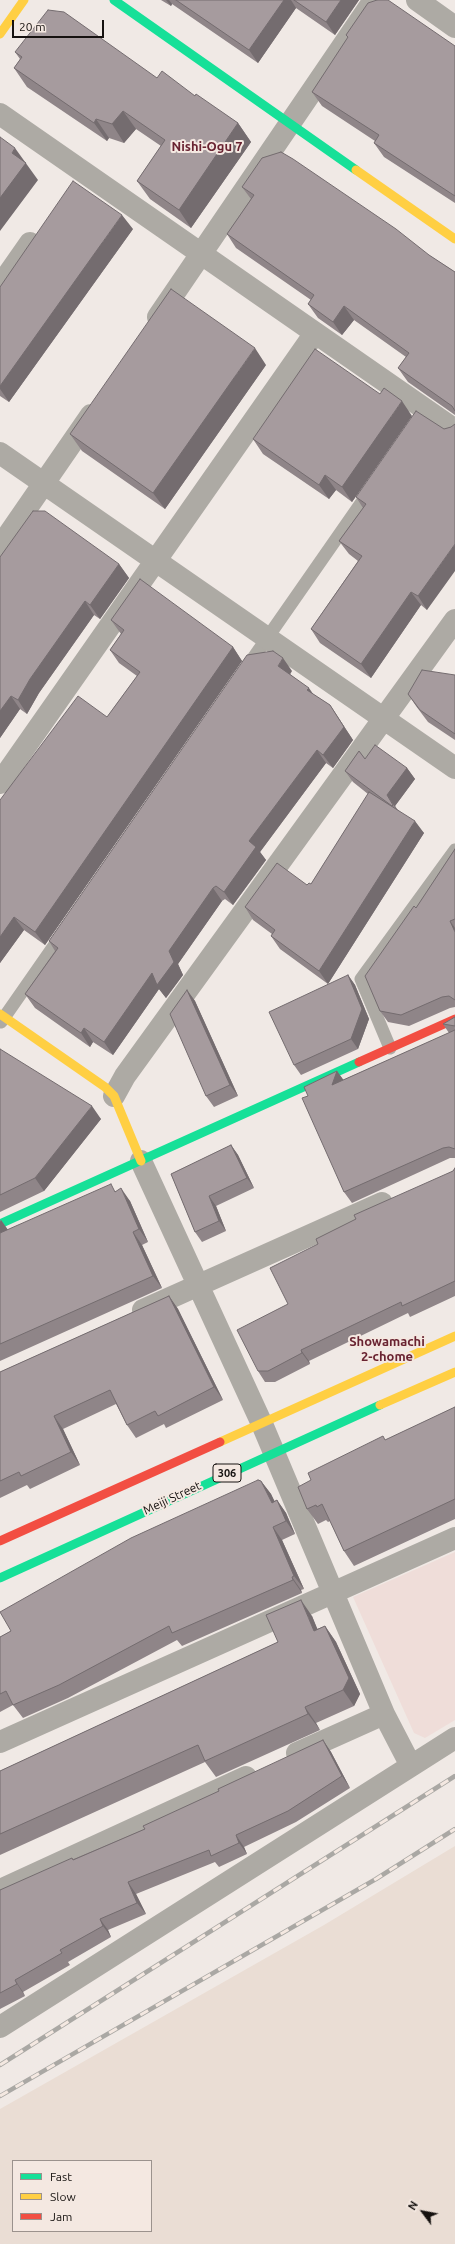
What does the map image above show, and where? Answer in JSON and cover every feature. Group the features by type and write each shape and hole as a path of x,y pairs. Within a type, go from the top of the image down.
{"street":[{"path":"0,34 24,0"},
{"path":"114,0 455,239"},
{"path":"147,332 288,123 374,0"},
{"path":"417,0 455,27"},
{"path":"0,114 316,333 421,417 455,430"},
{"path":"68,190 81,171"},
{"path":"0,286 40,228"},
{"path":"0,783 316,333"},
{"path":"0,547 102,398"},
{"path":"0,453 455,768"},
{"path":"114,1096 125,1076 455,620"},
{"path":"1,1019 105,1087 114,1096 141,1161 262,1424 384,1714 411,1766"},
{"path":"0,1224 455,1019"},
{"path":"127,1317 398,1196"},
{"name":"306","path":"0,1542 455,1336"},
{"name":"Meiji Street","path":"0,1578 274,1452 455,1372"},
{"path":"0,1742 455,1538"},
{"path":"0,1890 384,1714"},
{"path":"0,2027 455,1738"}],"lane":[{"path":"240,678 381,475"},
{"path":"390,1048 361,979 455,850"},
{"path":"1,1019 72,919"}],"shaded area":[{"path":"455,1552 455,1720 425,1738 414,1733 353,1597"},
{"path":"455,1846 455,2244 0,2244 0,2109 324,1925"}],"building":[{"path":"176,0 284,0 249,50"},
{"path":"294,0 341,0 326,22"},
{"path":"377,0 388,0 455,46 455,196 374,143 379,135 312,92 348,37 346,35 368,3"},
{"path":"48,10 64,12 157,78 162,71 195,96 196,94 238,123 179,210 137,181 165,140 123,111 112,124 96,119 94,123 14,68 22,57 15,52"},
{"path":"0,137 15,148 12,153 26,163 0,198"},
{"path":"281,152 396,229 429,255 455,272 455,411 452,406 398,368 409,353 344,306 333,322 308,304 314,295 227,234 254,195 242,187 262,158"},
{"path":"73,181 122,215 0,386 0,287"},
{"path":"171,289 255,348 153,493 70,434"},
{"path":"315,349 380,394 384,388 402,401 342,487 325,475 319,485 253,439"},
{"path":"416,411 444,429 455,424 455,544 418,596 411,592 361,664 311,629 362,556 339,541 366,504 356,497"},
{"path":"33,511 45,511 119,564 90,605 85,601 30,679 18,700 11,696 0,711 0,557"},
{"path":"140,579 233,647 35,932 14,917 0,937 0,800 78,696 107,717 140,672 110,650 124,630 111,620"},
{"path":"273,651 283,658 278,666 309,688 307,690 330,705 344,727 323,755 317,750 249,841 256,847 224,892 216,886 213,888 169,951 174,962 157,985 152,973 104,1042 84,1028 81,1033 25,994 58,948 49,941 247,655"},
{"path":"422,670 455,675 455,734 420,710 408,694"},
{"path":"375,745 407,768 387,795 393,805 392,806 345,771 359,751 365,759"},
{"path":"369,792 415,821 319,971 271,936 275,930 245,907 277,863 307,885 309,883 311,884"},
{"path":"455,849 455,919 450,921 455,932 455,1000 449,996 442,997 401,1015 380,1011 365,976 414,906 416,908"},
{"path":"348,975 362,1009 351,1039 294,1065 269,1012"},
{"path":"187,990 230,1085 206,1096 170,1014"},
{"path":"455,1017 455,1026 443,1024"},
{"path":"455,1030 455,1149 449,1147 443,1148 344,1192 302,1098 308,1096 304,1087 337,1071 332,1085"},
{"path":"0,1049 92,1106 35,1178 0,1195"},
{"path":"231,1145 247,1178 209,1196 219,1221 195,1232 171,1174"},
{"path":"455,1168 455,1281 402,1306 401,1302 301,1350 302,1353 268,1371 258,1371 237,1330 288,1304 270,1268 318,1244 316,1239 356,1219 354,1215 453,1171"},
{"path":"111,1184 115,1192 121,1188 139,1229 133,1232 153,1276 0,1344 0,1233"},
{"path":"169,1296 214,1387 158,1416 155,1411 127,1425 110,1390 54,1416 71,1452 21,1476 19,1472 0,1481 0,1372"},
{"path":"455,1407 455,1499 344,1551 322,1504 317,1507 316,1505 307,1509 298,1487 311,1480 308,1473 383,1436 385,1440"},
{"path":"258,1480 261,1481 272,1503 277,1500 286,1521 273,1527 294,1576 292,1577 293,1580 172,1633 169,1626 59,1685 13,1705 6,1691 0,1694 0,1637 11,1631 0,1612 131,1538"},
{"path":"301,1600 314,1631 325,1626 349,1678 343,1690 305,1707 308,1714 205,1761 198,1745 0,1834 0,1771 278,1642 266,1615"},
{"path":"323,1740 342,1776 288,1811 236,1835 239,1843 211,1856 209,1850 128,1882 137,1903 100,1919 103,1926 60,1950 62,1953 15,1980 17,1984 0,1993 0,1890 72,1858 73,1860 145,1829 143,1826"}],"railway":[{"path":"0,2065 455,1776"},
{"path":"0,2096 376,1879 455,1829"}],"traffic: fast":[{"path":"114,0 356,170"},
{"path":"0,1224 359,1062"},
{"path":"0,1578 380,1405"}],"traffic: slow":[{"path":"0,34 24,0"},
{"path":"356,170 455,239"},
{"path":"0,1014 105,1087 114,1096 141,1161"},
{"path":"220,1442 455,1336"},
{"path":"380,1405 455,1372"}],"traffic: jam":[{"path":"359,1062 455,1019"},
{"path":"0,1541 220,1442"}],"district":[{"name":"Nishi-Ogu 7","path":"207,147"},
{"name":"Showamachi 2-chome","path":"387,1350"}]}
